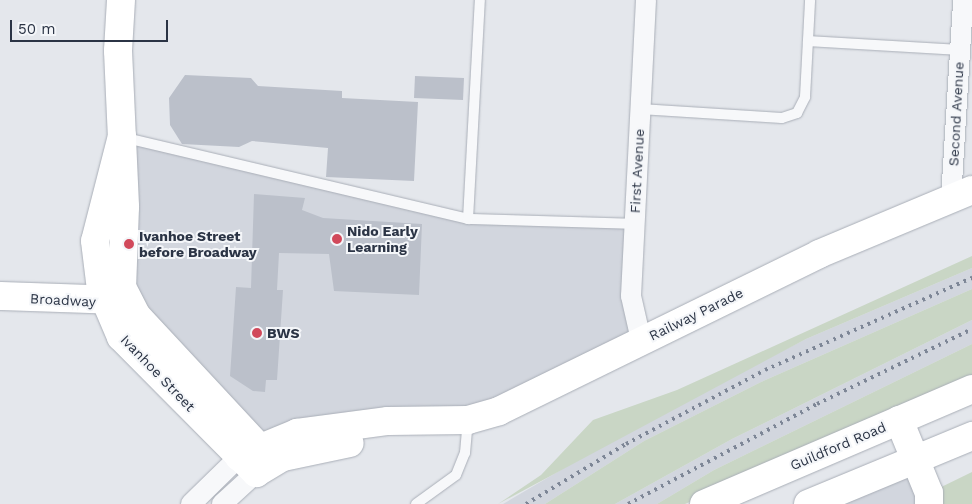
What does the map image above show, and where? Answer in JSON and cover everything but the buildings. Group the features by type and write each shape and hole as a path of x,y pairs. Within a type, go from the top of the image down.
{"main road":[{"name":"Ivanhoe Street","path":"121,0 122,287 115,301 121,337 256,459"},
{"name":"Railway Parade","path":"256,459 316,429 388,421 417,424 468,420 511,406 641,340 819,254 961,194"},
{"name":"Broadway","path":"0,296 115,301"},
{"name":"Guildford Road","path":"704,504 972,389"},
{"path":"899,420 929,493 929,504"},
{"path":"808,504 972,436"}],"street":[{"name":"First Avenue","path":"641,340 631,296 646,0"},
{"name":"Second Avenue","path":"961,194 960,50 963,0"},
{"name":"Railway Parade","path":"191,504 256,459"},
{"name":"Railway Parade","path":"222,504 256,459"}],"lane":[{"path":"468,219 480,0"},
{"path":"640,109 782,118 797,113 805,97 810,0"},
{"path":"808,40 960,50"},
{"path":"122,136 468,219 634,224"},
{"path":"416,504 456,475 465,453 468,420"}],"shaded area":[{"path":"122,136 468,219 634,224 641,340 511,406 271,442 173,357 121,272"},
{"path":"972,268 972,289 761,382 644,441 545,504 503,504 641,423 806,339"},
{"path":"972,320 972,344 714,470 657,504 615,504 732,439"},
{"path":"915,459 929,504 808,504"}],"green space":[{"path":"972,256 972,268 806,339 498,504 541,475 593,420 677,390"},
{"path":"972,289 972,320 732,439 615,504 545,504 644,441 761,382"},
{"path":"972,344 972,380 685,504 657,504 714,470"},
{"path":"972,472 972,504 929,504 929,493"}],"railway":[{"path":"526,504 626,444 765,370 972,278"},
{"path":"628,504 817,404 972,329"}],"place":[{"name":"Nido Early Learning","path":"337,239"},
{"name":"Ivanhoe Street before Broadway","path":"129,244"},
{"name":"BWS","path":"257,333"}]}
